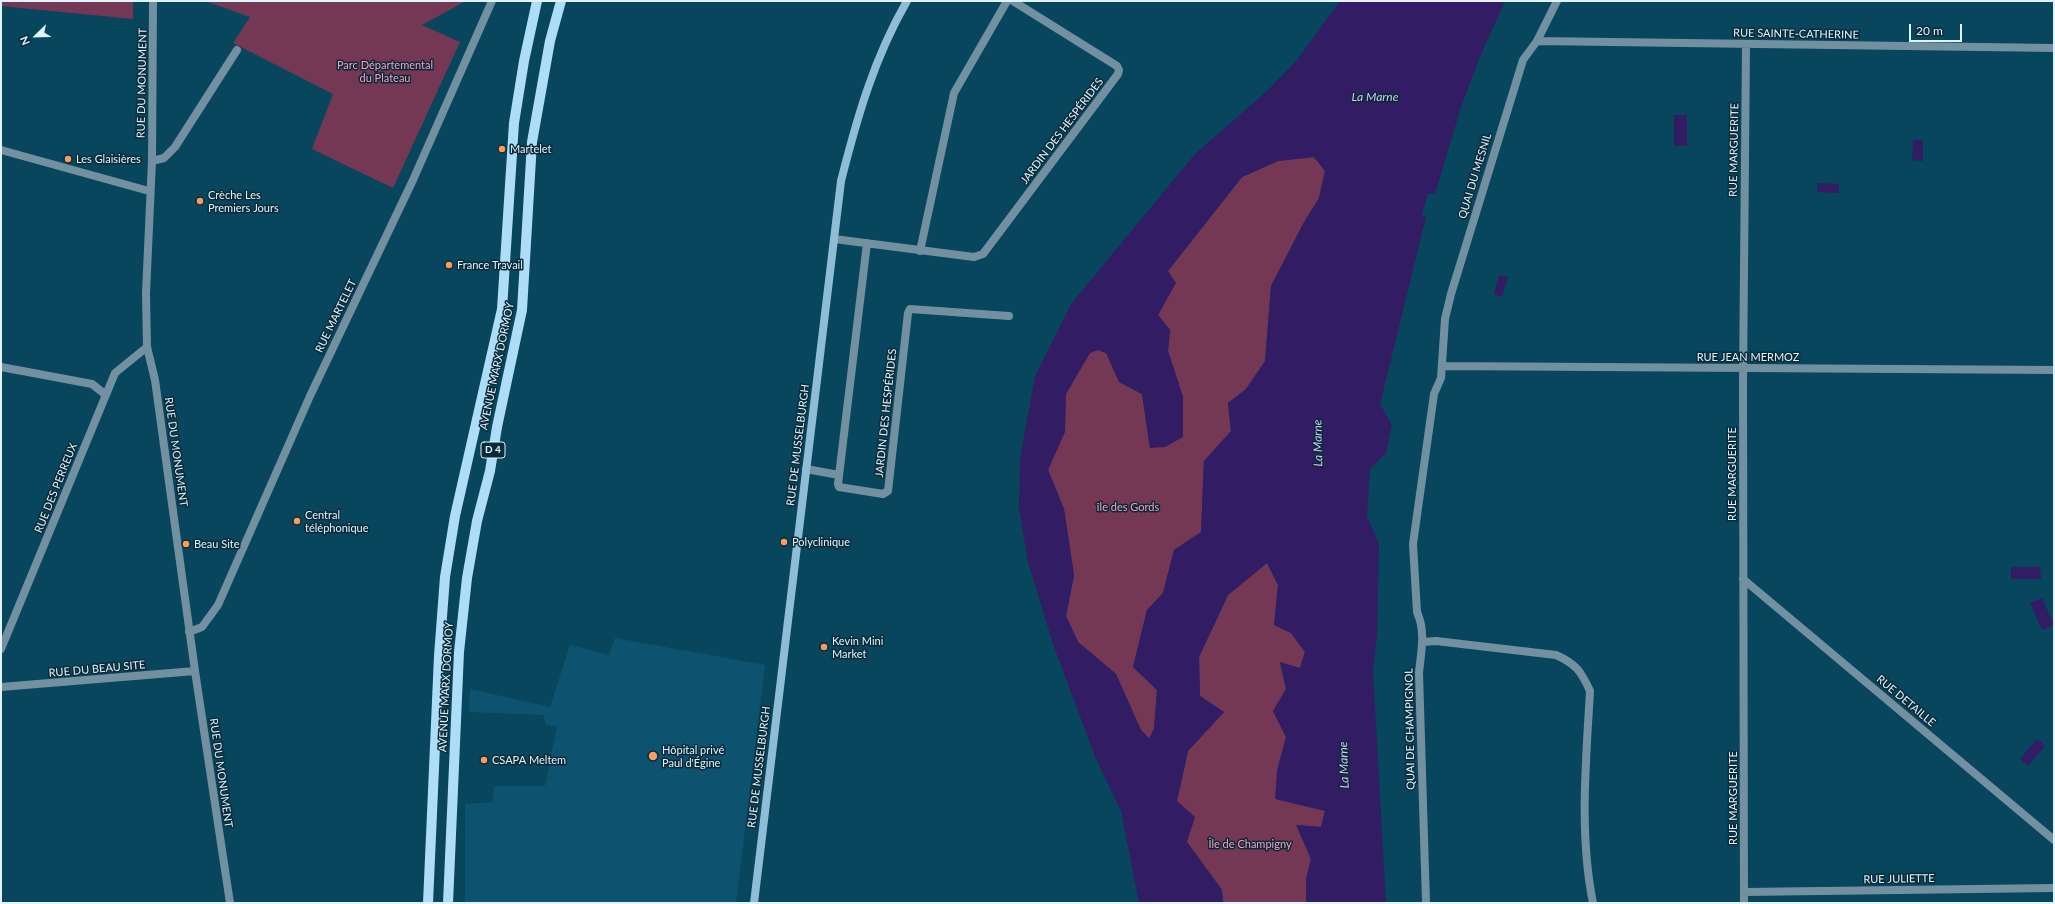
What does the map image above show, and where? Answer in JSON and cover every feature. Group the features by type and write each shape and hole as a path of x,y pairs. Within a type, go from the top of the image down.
{"main road":[{"name":"AVENUE MARX DORMOY","path":"428,903 439,656 445,577 455,516 502,310 514,123 524,61 537,1"},
{"name":"AVENUE MARX DORMOY","path":"448,903 459,652 467,578 477,521 490,471 498,420 522,310 532,142 550,41 561,1"}],"street":[{"name":"RUE DU MONUMENT","path":"153,1 152,161 149,191 146,293 147,347 155,380 189,632 230,903"},
{"name":"RUE MARTELET","path":"189,632 202,627 218,605 310,396 413,180 492,1"},
{"name":"RUE DE MUSSELBURGH","path":"754,903 841,181 857,118 874,67 907,1"},
{"path":"920,251 954,93 1006,1"},
{"name":"JARDIN DES HESPÉRIDES","path":"834,239 974,257 983,254 1118,74 1119,70 1117,66 1013,1"},
{"name":"QUAI DU MESNIL","path":"1442,366 1444,319 1523,60 1537,41 1557,1"},
{"name":"RUE SAINTE-CATHERINE","path":"1537,41 2054,48"},
{"name":"RUE MARGUERITE","path":"1744,903 1743,368 1746,45"},
{"path":"152,161 164,158 175,147 237,50"},
{"path":"1,150 149,191"},
{"path":"806,469 839,475 867,243"},
{"name":"JARDIN DES HESPÉRIDES","path":"839,475 838,484 843,488 883,494 888,491 908,313 910,310 1009,316"},
{"name":"RUE DES PERREUX","path":"1,649 115,373 147,347"},
{"name":"RUE JEAN MERMOZ","path":"1442,366 2054,370"},
{"name":"QUAI DE CHAMPIGNOL","path":"1426,903 1419,673 1423,642 1422,622 1417,612 1413,544 1434,394 1441,378 1442,366"},
{"path":"1,367 92,384 106,395"},
{"name":"RUE DETAILLE","path":"1743,579 2054,840"},
{"path":"1423,642 1436,641 1556,655 1570,661 1582,673 1590,691 1585,811 1588,876 1593,903"},
{"name":"RUE DU BEAU SITE","path":"1,687 195,671"},
{"name":"RUE JULIETTE","path":"1744,892 2054,888"}],"shaded area":[{"name":"Hôpital privé Paul d'Égine","path":"615,638 765,665 736,903 465,903 465,804 493,802 494,786 545,786 557,726 546,725 543,715 469,712 470,689 550,707 570,645 609,655"}],"green space":[{"path":"1,1 133,1 133,19 1,6"},
{"name":"Parc Départemental du Plateau","path":"205,1 466,1 422,25 460,42 393,188 312,149 333,94 233,43 250,17"},
{"name":"île des Gords","path":"1314,157 1325,171 1319,198 1303,224 1271,286 1265,361 1246,389 1228,403 1231,431 1204,461 1201,532 1174,550 1163,593 1147,610 1133,667 1157,690 1154,729 1149,739 1141,730 1116,674 1078,642 1066,616 1074,575 1064,509 1048,470 1064,432 1066,394 1090,352 1098,350 1107,353 1119,382 1142,394 1150,448 1183,397 1168,351 1170,330 1158,315 1175,283 1168,271 1242,177 1278,161"},
{"name":"Île de Champigny","path":"1267,563 1278,585 1274,625 1291,633 1305,652 1300,668 1280,663 1286,689 1273,711 1286,737 1277,771 1325,811 1321,827 1297,825 1311,859 1306,879 1306,903 1223,903 1222,890 1187,842 1177,801 1188,751 1224,712 1200,696 1199,657 1228,595"}],"water":[{"name":"La Marne","path":"1340,1 1505,1 1479,59 1461,107 1435,194 1428,193 1422,215 1426,217 1380,404 1392,425 1386,453 1370,469 1367,516 1379,544 1377,636 1373,671 1386,903 1306,903 1306,879 1311,859 1296,825 1321,827 1325,811 1275,799 1277,771 1286,737 1273,711 1286,689 1280,662 1300,668 1305,652 1291,633 1274,625 1278,585 1267,563 1228,595 1199,657 1200,696 1224,712 1188,751 1177,801 1195,817 1187,842 1222,890 1223,903 1139,903 1121,811 1096,759 1053,644 1028,562 1019,508 1020,459 1035,376 1071,304 1195,154 1267,91 1297,60","holes":["1314,157 1325,171 1319,198 1303,224 1271,286 1265,361 1246,389 1228,403 1231,431 1204,461 1201,532 1174,550 1163,593 1147,610 1133,667 1157,690 1154,729 1149,738 1141,730 1116,674 1078,642 1066,616 1074,575 1064,509 1048,470 1065,432 1066,394 1090,353 1098,350 1106,353 1119,382 1142,394 1150,448 1165,447 1183,437 1183,397 1168,351 1170,330 1158,315 1176,283 1168,271 1242,177 1278,161"]},
{"path":"1674,115 1687,115 1687,146 1674,146"},
{"path":"1913,140 1923,140 1923,161 1912,160"},
{"path":"1817,183 1839,184 1839,193 1817,192"},
{"path":"1499,275 1508,277 1502,297 1494,294"},
{"path":"2011,567 2040,567 2041,579 2011,579"},
{"path":"2042,598 2054,625 2042,630 2030,603"},
{"path":"2037,739 2045,746 2028,766 2020,759"}],"place":[{"name":"Martelet","path":"502,149"},
{"name":"Les Glaisières","path":"68,159"},
{"name":"Crèche Les Premiers Jours","path":"200,201"},
{"name":"France Travail","path":"449,265"},
{"name":"Central téléphonique","path":"297,521"},
{"name":"Polyclinique","path":"784,542"},
{"name":"Beau Site","path":"186,544"},
{"name":"Kevin Mini Market","path":"824,647"},
{"name":"Hôpital privé Paul d'Égine","path":"653,756"},
{"name":"CSAPA Meltem","path":"484,760"}]}
